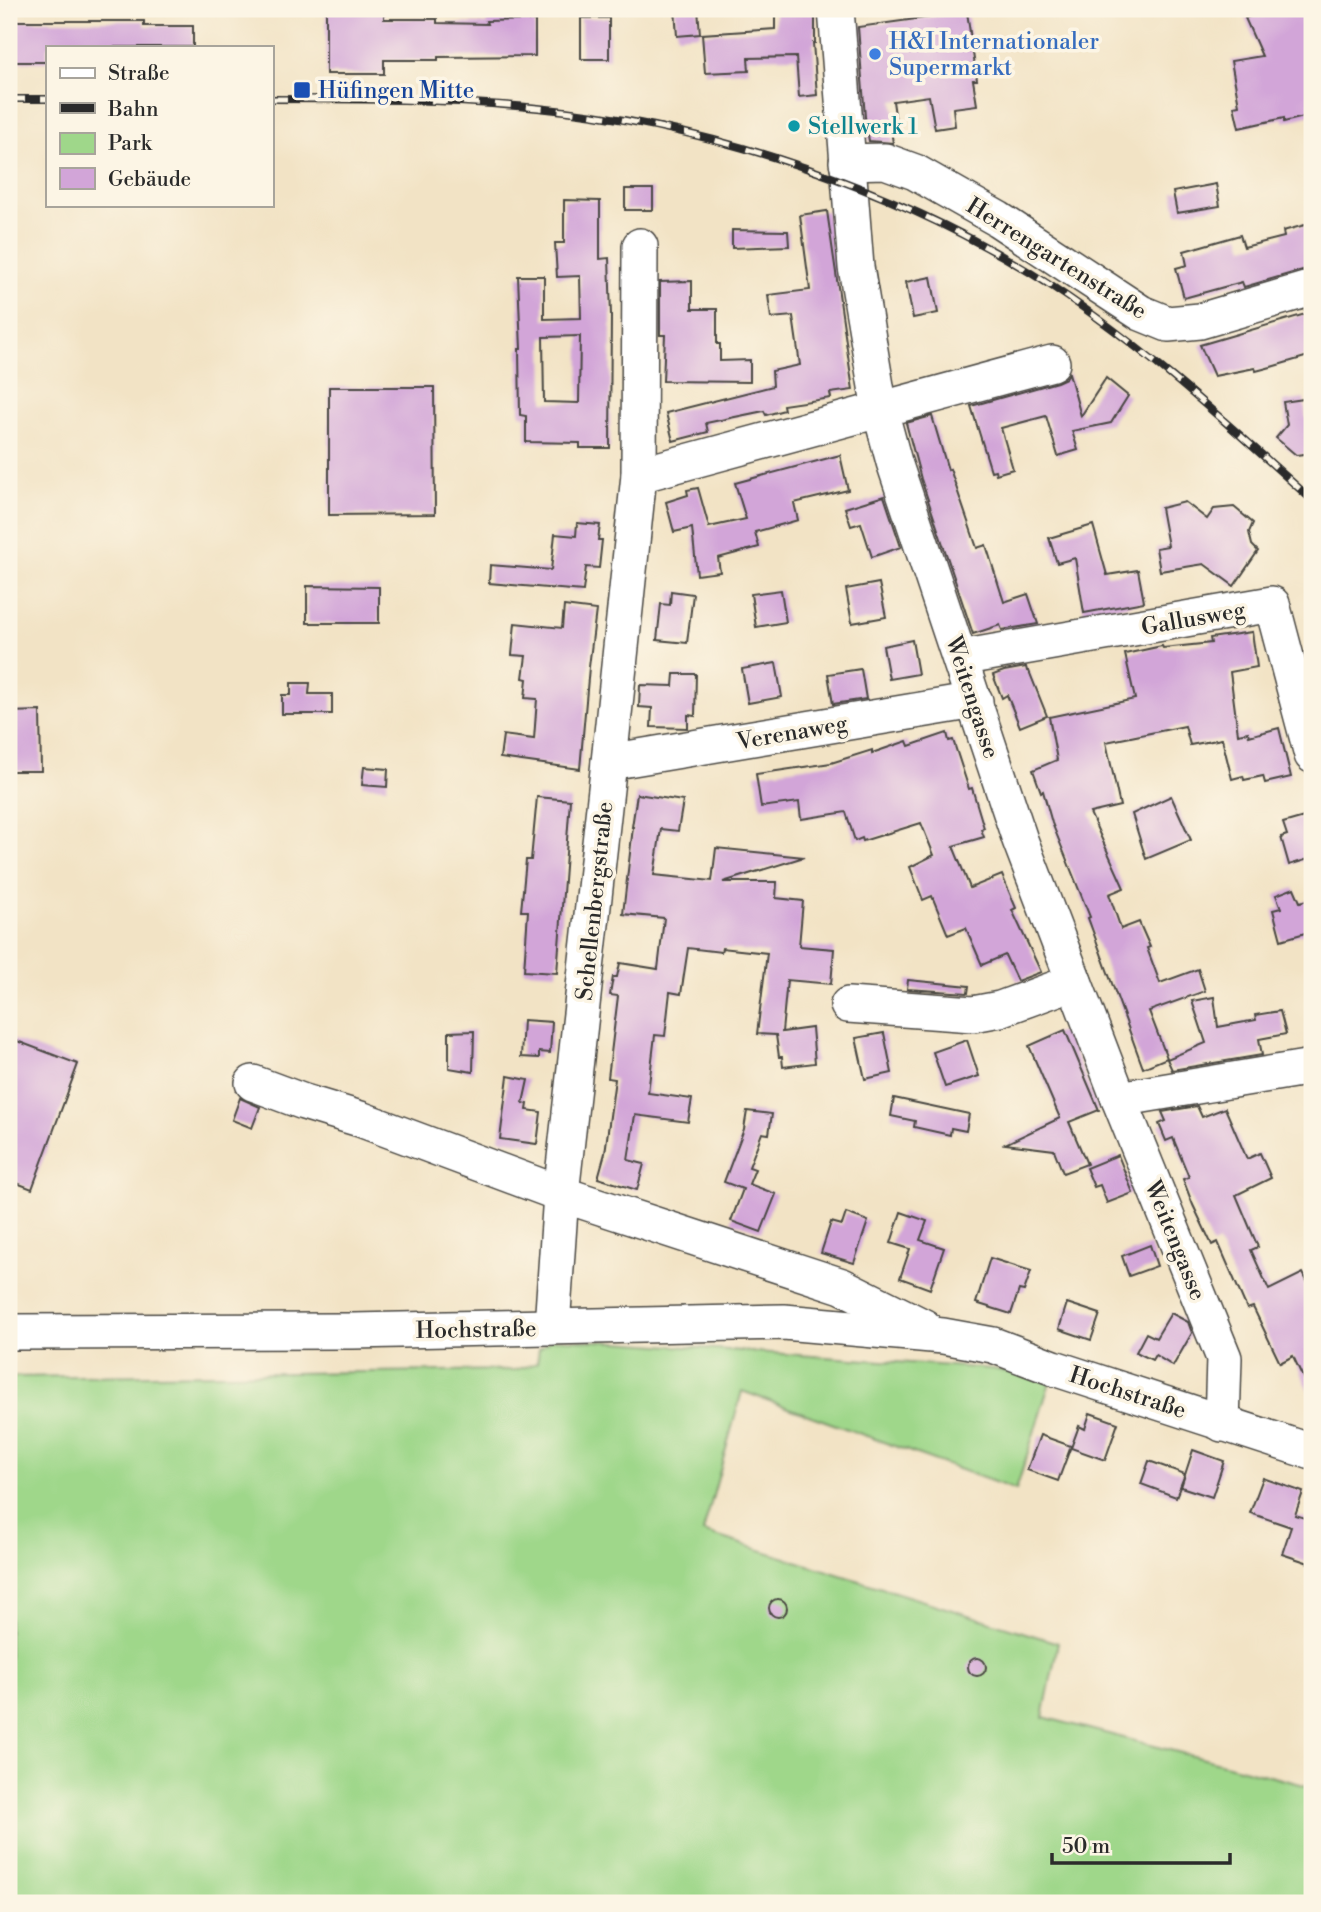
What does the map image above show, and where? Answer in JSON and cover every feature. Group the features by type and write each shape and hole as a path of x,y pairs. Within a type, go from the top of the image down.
{"street":[{"name":"Weitengasse","path":"836,9 856,267 880,410 894,462 1020,841 1119,1099 1224,1358 1222,1424"},
{"name":"Herrengartenstraße","path":"847,162 885,161 915,172 998,219 1141,313 1168,324 1200,321 1312,288"},
{"name":"Schellenbergstraße","path":"552,1327 561,1194 639,475 640,246"},
{"path":"639,475 1052,363"},
{"name":"Gallusweg","path":"960,658 1272,604 1312,755"},
{"name":"Verenaweg","path":"609,762 975,701"},
{"path":"848,1005 973,1014 1000,1009 1074,982"},
{"path":"1119,1099 1312,1067"},
{"name":"Hochstraße","path":"253,1083 360,1119 561,1194 842,1286 943,1336"},
{"name":"Hochstraße","path":"9,1332 353,1331 784,1322 943,1336 993,1345 1054,1368 1312,1452"}],"green space":[{"path":"551,1339 993,1369 1050,1382 1016,1490 742,1391 703,1532 1058,1643 1043,1717 1312,1787 1312,1903 9,1903 9,1377 515,1370 537,1363 539,1349"}],"building":[{"path":"326,9 384,9 384,19 437,19 437,23 487,24 486,21 535,20 535,56 384,60 384,74 326,74"},
{"path":"675,9 698,9 700,34 677,36"},
{"path":"775,9 815,9 813,43 817,95 799,97 796,57 748,58 749,71 705,73 702,34 775,29"},
{"path":"1269,9 1303,9 1312,31 1312,115 1239,128 1234,106 1239,105 1231,61 1262,56 1245,18"},
{"path":"967,12 977,80 973,80 977,105 953,108 955,126 935,129 929,96 893,101 897,129 891,130 893,143 869,141 858,27"},
{"path":"581,18 609,18 609,59 581,59"},
{"path":"9,21 144,21 144,26 193,26 193,46 46,46 46,62 9,62"},
{"path":"1216,184 1220,206 1177,213 1173,192"},
{"path":"625,189 653,189 653,210 625,210"},
{"path":"564,200 600,201 600,259 609,258 610,448 580,448 580,443 526,442 526,416 520,415 518,276 544,276 544,319 581,318 580,276 557,277 555,243 564,243","holes":["580,336 579,403 544,402 543,337"]},
{"path":"827,211 853,390 830,393 831,398 783,405 784,410 766,415 764,411 706,423 708,432 673,441 666,413 773,386 772,371 800,365 793,316 771,318 768,295 810,290 800,215"},
{"path":"1312,223 1312,268 1244,287 1242,282 1184,298 1176,268 1187,265 1184,251 1240,235 1244,247 1284,237 1283,231"},
{"path":"732,230 788,231 789,246 732,248"},
{"path":"931,277 938,313 913,318 906,282"},
{"path":"692,281 692,309 717,309 720,361 750,360 750,382 663,381 665,335 660,335 660,282"},
{"path":"1312,312 1312,355 1256,371 1255,368 1214,376 1200,345"},
{"path":"1069,373 1081,416 1106,378 1128,396 1111,423 1072,431 1078,450 1058,456 1046,416 1001,428 1013,469 996,474 995,470 991,471 971,406 1057,382 1066,378"},
{"path":"329,387 434,387 435,514 329,515"},
{"path":"1304,399 1306,418 1312,417 1312,453 1296,455 1276,438 1287,425 1283,402"},
{"path":"932,416 948,470 950,469 977,548 986,545 1004,602 1028,594 1038,624 1002,630 1000,625 973,634 921,479 906,423"},
{"path":"840,455 848,490 794,503 798,520 755,532 759,547 718,558 720,572 697,575 692,528 674,532 666,502 688,495 687,490 698,488 709,527 746,519 735,483"},
{"path":"884,496 901,547 872,557 861,523 851,526 845,508"},
{"path":"1185,502 1207,519 1214,509 1234,507 1253,523 1249,532 1252,545 1258,551 1234,586 1204,564 1160,571 1156,548 1168,546 1161,508"},
{"path":"577,523 600,525 598,540 602,540 599,568 586,567 583,591 489,583 490,565 551,570 555,534 576,536"},
{"path":"1093,525 1107,575 1138,570 1144,602 1084,613 1075,558 1057,563 1049,538"},
{"path":"879,583 886,617 852,623 846,589"},
{"path":"307,586 379,587 379,623 307,623"},
{"path":"781,590 786,622 756,627 751,594"},
{"path":"671,591 693,594 687,643 657,640 661,604 670,605"},
{"path":"564,606 596,610 580,769 500,758 503,735 534,739 537,699 525,698 527,679 523,678 526,656 512,655 515,623 562,628"},
{"path":"1252,632 1257,667 1230,672 1238,734 1248,732 1249,736 1279,728 1291,777 1265,783 1263,776 1244,780 1243,776 1232,779 1222,739 1190,745 1185,726 1106,742 1120,806 1090,813 1124,888 1109,894 1121,929 1139,922 1150,947 1147,948 1160,983 1198,969 1205,991 1149,1011 1167,1058 1143,1068 1088,918 1090,917 1033,770 1057,760 1049,717 1135,699 1125,654 1162,646 1211,643 1210,638"},
{"path":"912,640 918,674 889,679 883,646"},
{"path":"776,663 782,697 748,703 742,669"},
{"path":"1026,667 1047,716 1020,727 1007,695 1002,698 993,675"},
{"path":"861,669 866,699 833,704 828,674"},
{"path":"674,674 696,674 695,716 688,715 688,728 651,727 652,708 639,707 640,685 673,686"},
{"path":"291,683 310,683 309,694 332,694 332,714 282,714 282,695 291,695"},
{"path":"40,711 41,771 9,771 9,712"},
{"path":"947,733 949,741 953,740 969,789 972,788 984,828 981,829 984,837 953,846 970,888 1002,875 1016,908 1012,910 1041,972 1017,981 1005,955 982,965 966,928 948,935 932,896 923,900 910,867 934,855 921,823 863,841 862,838 855,841 846,812 801,819 799,802 761,807 756,774 831,763 907,741 909,746"},
{"path":"364,767 388,769 387,787 362,785"},
{"path":"637,794 683,801 678,831 661,829 654,875 712,881 716,848 804,857 723,882 777,882 776,898 803,901 799,946 834,949 831,984 787,980 782,1032 812,1028 815,1063 783,1067 776,1035 757,1034 767,953 722,948 721,952 688,948 681,994 670,992 665,1036 655,1035 648,1093 692,1099 688,1122 635,1115 628,1160 644,1164 637,1190 598,1178 605,1153 615,1079 608,1078 618,996 610,995 613,977 617,977 620,963 658,969 664,918 623,914"},
{"path":"1171,796 1191,840 1146,859 1132,814"},
{"path":"537,797 570,800 557,973 524,971 528,911 521,911 526,860 531,860"},
{"path":"1304,817 1312,844 1312,858 1289,865 1281,837 1287,835 1283,823"},
{"path":"1294,888 1300,902 1312,899 1312,931 1281,940 1273,910 1281,908 1276,895"},
{"path":"908,980 969,986 968,993 907,989"},
{"path":"1214,997 1218,1027 1256,1020 1255,1015 1280,1011 1286,1034 1259,1039 1262,1055 1172,1070 1167,1059 1206,1043 1192,1001"},
{"path":"523,1020 552,1022 550,1053 539,1052 539,1058 521,1057"},
{"path":"1065,1030 1099,1110 1069,1122 1087,1164 1063,1173 1054,1150 1005,1144 1060,1118 1029,1046"},
{"path":"474,1031 473,1072 449,1068 449,1032"},
{"path":"884,1033 892,1073 865,1079 856,1038"},
{"path":"9,1038 78,1064 32,1189 9,1180"},
{"path":"967,1040 979,1076 945,1087 933,1052"},
{"path":"508,1076 528,1080 523,1103 528,1104 527,1110 541,1112 537,1144 500,1139"},
{"path":"240,1098 260,1107 252,1128 232,1120"},
{"path":"894,1098 969,1114 966,1131 951,1128 950,1135 914,1127 915,1121 891,1116"},
{"path":"1197,1106 1202,1117 1225,1108 1247,1159 1260,1153 1271,1178 1236,1195 1258,1247 1251,1250 1269,1290 1303,1273 1312,1291 1312,1397 1293,1356 1280,1363 1253,1307 1247,1309 1218,1242 1212,1245 1193,1205 1183,1179 1189,1177 1173,1138 1166,1141 1159,1124 1166,1121 1162,1112"},
{"path":"747,1111 772,1114 769,1134 762,1133 749,1167 755,1169 749,1184 776,1194 761,1232 731,1221 743,1189 724,1182 744,1129"},
{"path":"1118,1155 1133,1193 1107,1203 1100,1185 1094,1187 1086,1168"},
{"path":"901,1212 927,1221 920,1240 944,1248 930,1289 900,1278 910,1249 891,1243"},
{"path":"846,1213 868,1221 854,1263 821,1253 831,1222 842,1225"},
{"path":"1150,1245 1157,1266 1129,1276 1122,1256"},
{"path":"990,1258 1031,1271 1024,1291 1019,1290 1011,1314 976,1303"},
{"path":"1067,1303 1100,1314 1091,1340 1059,1329"},
{"path":"1171,1313 1188,1322 1192,1333 1173,1366 1155,1355 1152,1360 1136,1352 1146,1333 1156,1338"},
{"path":"1090,1413 1118,1423 1105,1460 1071,1448 1079,1426 1085,1429"},
{"path":"1040,1435 1071,1446 1058,1481 1027,1470"},
{"path":"1193,1450 1224,1461 1212,1497 1181,1487"},
{"path":"1149,1461 1185,1474 1176,1497 1141,1484"},
{"path":"1263,1478 1303,1492 1295,1515 1312,1520 1312,1564 1282,1554 1291,1527 1250,1513"},
{"path":"774,1599 782,1599 787,1608 785,1615 774,1617 769,1612 769,1604"},
{"path":"973,1658 981,1658 986,1667 984,1674 973,1676 968,1671 968,1663"}],"railway":[{"path":"9,99 46,99"},
{"path":"273,99 471,103 604,117 739,147 806,168 871,193 996,252 1088,311 1187,389 1312,500"}],"place":[{"name":"H&I Internationaler Supermarkt","path":"875,54"},
{"name":"Hüfingen Mitte","path":"302,90"},
{"name":"Stellwerk 1","path":"794,126"}]}
